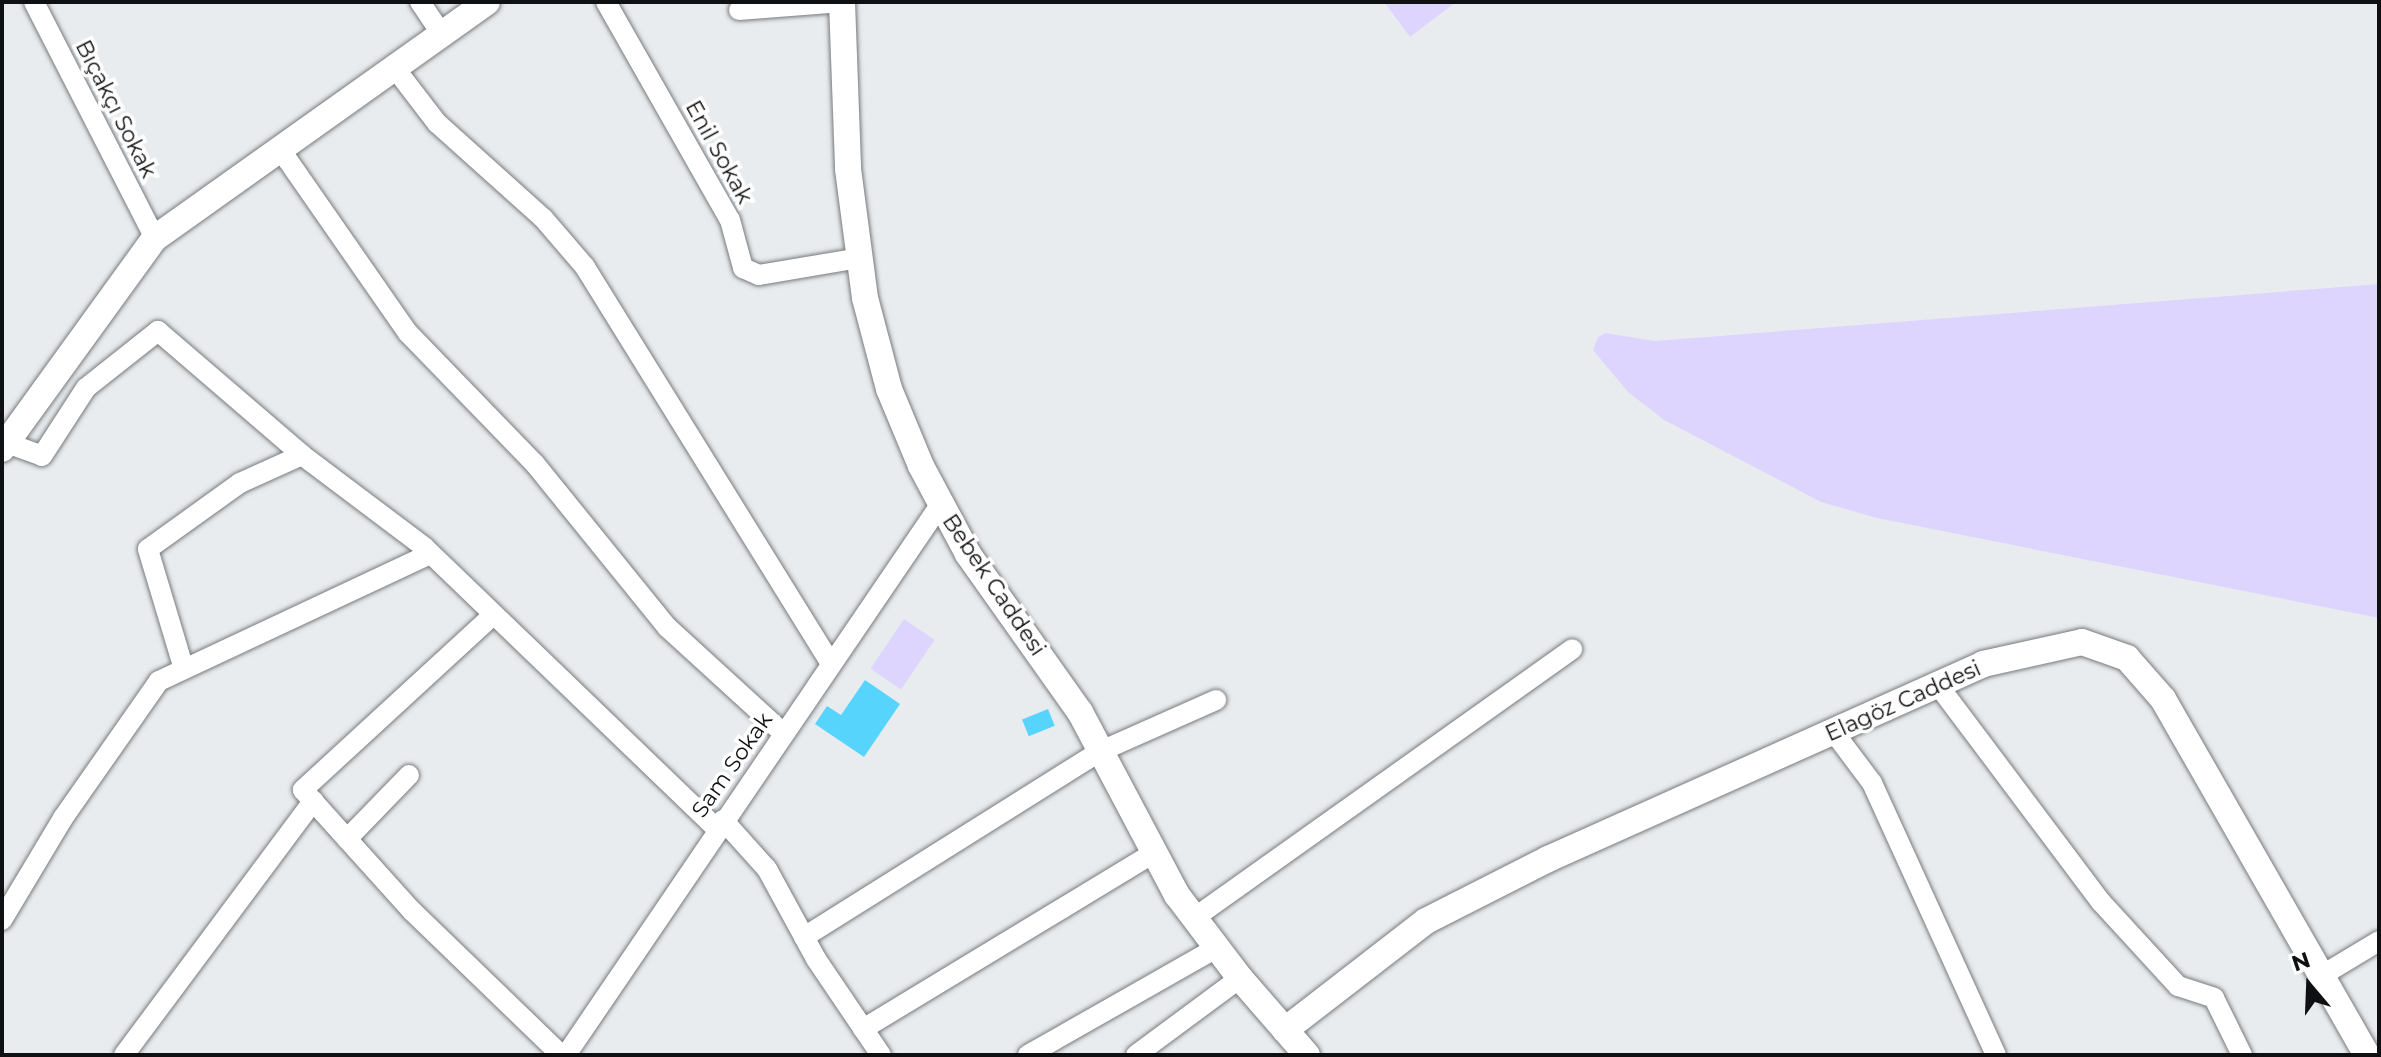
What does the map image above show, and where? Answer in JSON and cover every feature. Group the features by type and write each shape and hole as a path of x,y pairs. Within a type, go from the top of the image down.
{"street":[{"name":"Bıçakçı Sokak","path":"34,2 155,238"},
{"path":"420,2 441,33"},
{"path":"487,2 155,238 4,446 42,456 86,388 158,331 302,455 430,554 492,616 767,869 804,937 881,1055"},
{"name":"Enil Sokak","path":"606,2 730,220 743,268 759,275 859,258"},
{"path":"739,10 842,2"},
{"name":"Bebek Caddesi","path":"842,2 845,117 859,258 889,389 940,505 968,554 1065,689 1101,751 1152,854 1194,918 1240,978 1307,1055"},
{"path":"394,67 437,123 543,218 585,267 831,664"},
{"path":"280,149 408,333 535,464 667,627 783,733"},
{"path":"183,666 148,549 240,483 302,455"},
{"name":"Sam Sokak","path":"564,1055 940,505"},
{"path":"2,920 149,691 183,666 282,626 430,554"},
{"path":"492,616 303,790 412,911 564,1055"},
{"name":"Elagöz Caddesi","path":"1285,1030 1426,921 1548,859 1983,664 2066,642 2098,645 2127,658 2163,699 2367,1055"},
{"path":"1194,918 1572,649"},
{"path":"1938,685 2101,902 2178,986 2214,998 2242,1055"},
{"path":"804,937 1101,751 1216,700"},
{"path":"1833,731 1872,783 1996,1055"},
{"path":"347,839 409,775"},
{"path":"124,1055 313,801"},
{"path":"863,1029 1152,854"},
{"path":"2321,976 2379,941"},
{"path":"1028,1055 1216,948"},
{"path":"1136,1055 1240,978"}],"shaded area":[{"path":"1384,2 1456,2 1410,37"},
{"path":"2379,284 2379,618 1877,518 1821,502 1664,420 1628,392 1593,350 1598,337 1606,333 1655,341"},
{"path":"904,619 935,640 901,689 870,669"}],"building":[{"path":"865,680 900,704 864,757 815,724 827,706 841,715"},
{"path":"1048,709 1055,726 1029,736 1022,719"}]}
